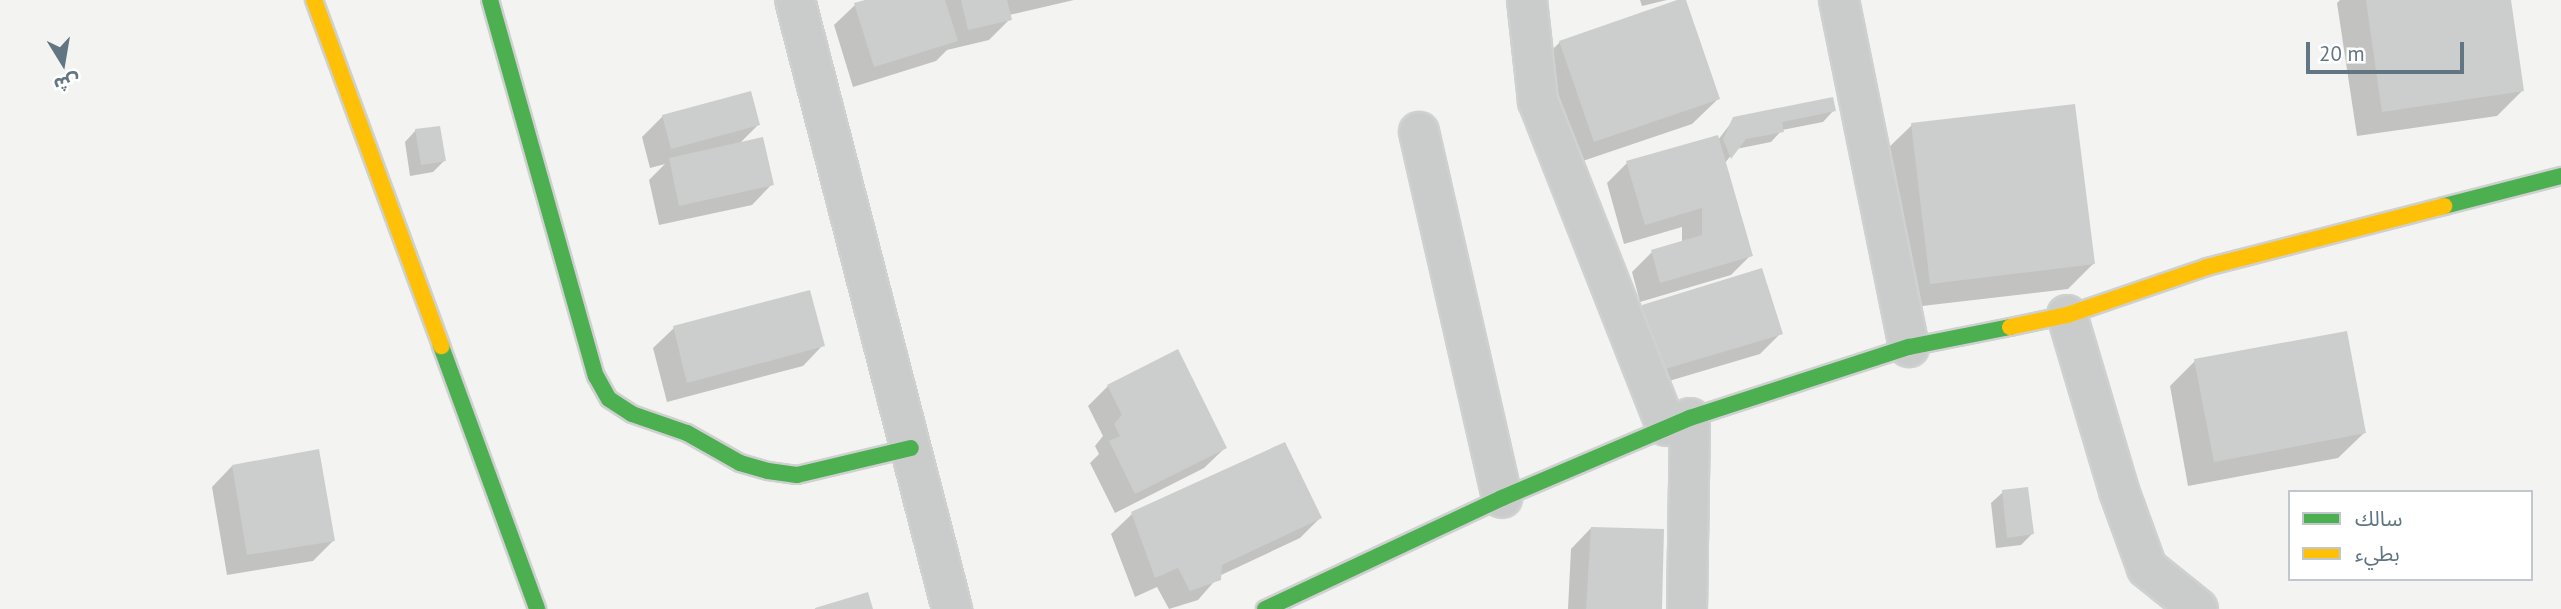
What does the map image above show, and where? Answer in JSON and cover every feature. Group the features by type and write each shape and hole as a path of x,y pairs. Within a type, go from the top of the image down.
{"street":[{"path":"314,0 537,609"},
{"path":"491,0 596,376 609,399 632,414 687,433 740,463 768,471 797,475 911,448"},
{"path":"795,0 952,609"},
{"path":"1527,0 1538,101 1678,422 1687,609"},
{"path":"1839,0 1909,347"},
{"path":"1419,132 1502,498"},
{"path":"1265,609 1502,498 1678,422 1909,347 2067,315 2207,267 2561,176"},
{"path":"2067,315 2119,491 2147,568 2198,609"}],"building":[{"path":"865,0 945,0 958,41 874,67 854,3"},
{"path":"961,0 1007,0 1012,20 968,30"},
{"path":"1677,0 1686,0 1720,99 1594,142 1559,41"},
{"path":"2366,0 2511,0 2524,91 2382,112"},
{"path":"751,91 760,125 671,149 662,115"},
{"path":"1833,97 1836,111 1782,122 1784,132 1746,139 1731,159 1723,139 1733,117"},
{"path":"2075,104 2095,264 1930,284 1911,123"},
{"path":"440,126 446,161 421,165 415,129"},
{"path":"1718,135 1753,256 1660,283 1651,250 1702,235 1702,208 1645,225 1626,161"},
{"path":"763,137 774,185 679,206 669,158"},
{"path":"1762,268 1783,334 1662,370 1642,305"},
{"path":"810,290 825,346 687,383 673,326"},
{"path":"2347,331 2366,433 2214,462 2194,359"},
{"path":"1178,349 1227,448 1135,494 1109,441 1120,436 1114,424 1122,415 1107,385"},
{"path":"1285,442 1322,518 1222,565 1221,580 1190,591 1178,568 1155,578 1131,512"},
{"path":"319,449 335,541 247,555 232,465"},
{"path":"2028,487 2034,534 2007,538 2002,490"},
{"path":"1591,527 1664,529 1662,609 1586,609"},
{"path":"868,592 873,609 815,609 815,608"}],"traffic: fast":[{"path":"490,0 596,376 609,399 632,414 687,433 740,463 768,471 797,475 911,448"},
{"path":"2444,206 2561,176"},
{"path":"1265,609 1502,498 1690,418 1909,347 2010,327"},
{"path":"441,346 537,609"}],"traffic: slow":[{"path":"314,0 441,346"},
{"path":"2010,327 2067,315 2207,267 2444,206"}]}
